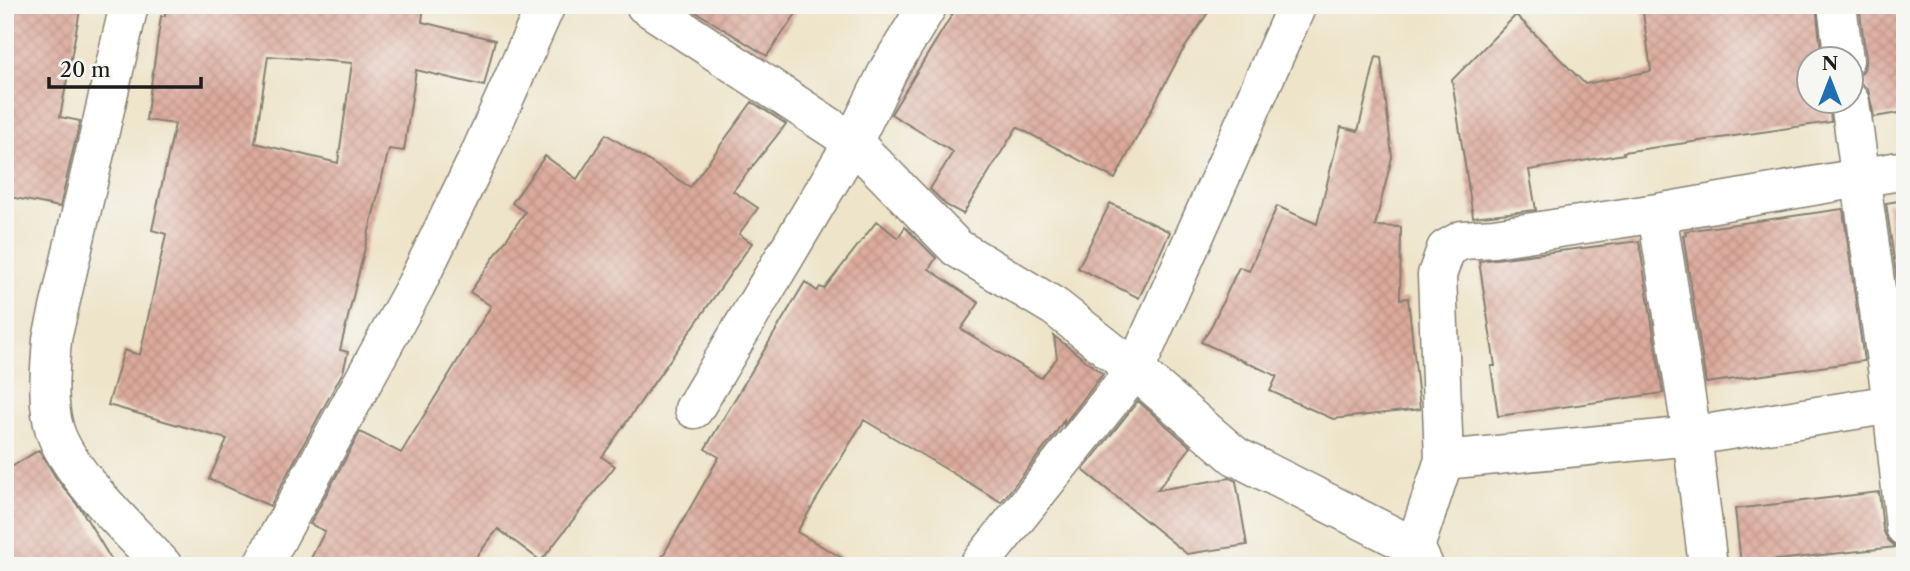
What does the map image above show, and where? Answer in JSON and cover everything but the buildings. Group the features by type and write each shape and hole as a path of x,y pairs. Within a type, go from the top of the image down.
{"street":[{"path":"129,5 52,339 49,387 55,431 77,472 163,566"},
{"path":"262,566 416,285 478,158 546,5"},
{"path":"645,5 853,142 957,248 1055,307 1135,370 1235,456 1420,556 1444,460 1437,275 1446,249 1462,240 1494,238 1657,213 1905,170"},
{"path":"694,409 853,142 889,69 928,5"},
{"path":"978,566 1135,370 1297,5"},
{"path":"1837,5 1842,46"},
{"path":"1852,116 1898,403 1905,527"},
{"path":"1657,213 1692,436 1708,566"},
{"path":"1444,460 1692,436 1898,403"}]}
